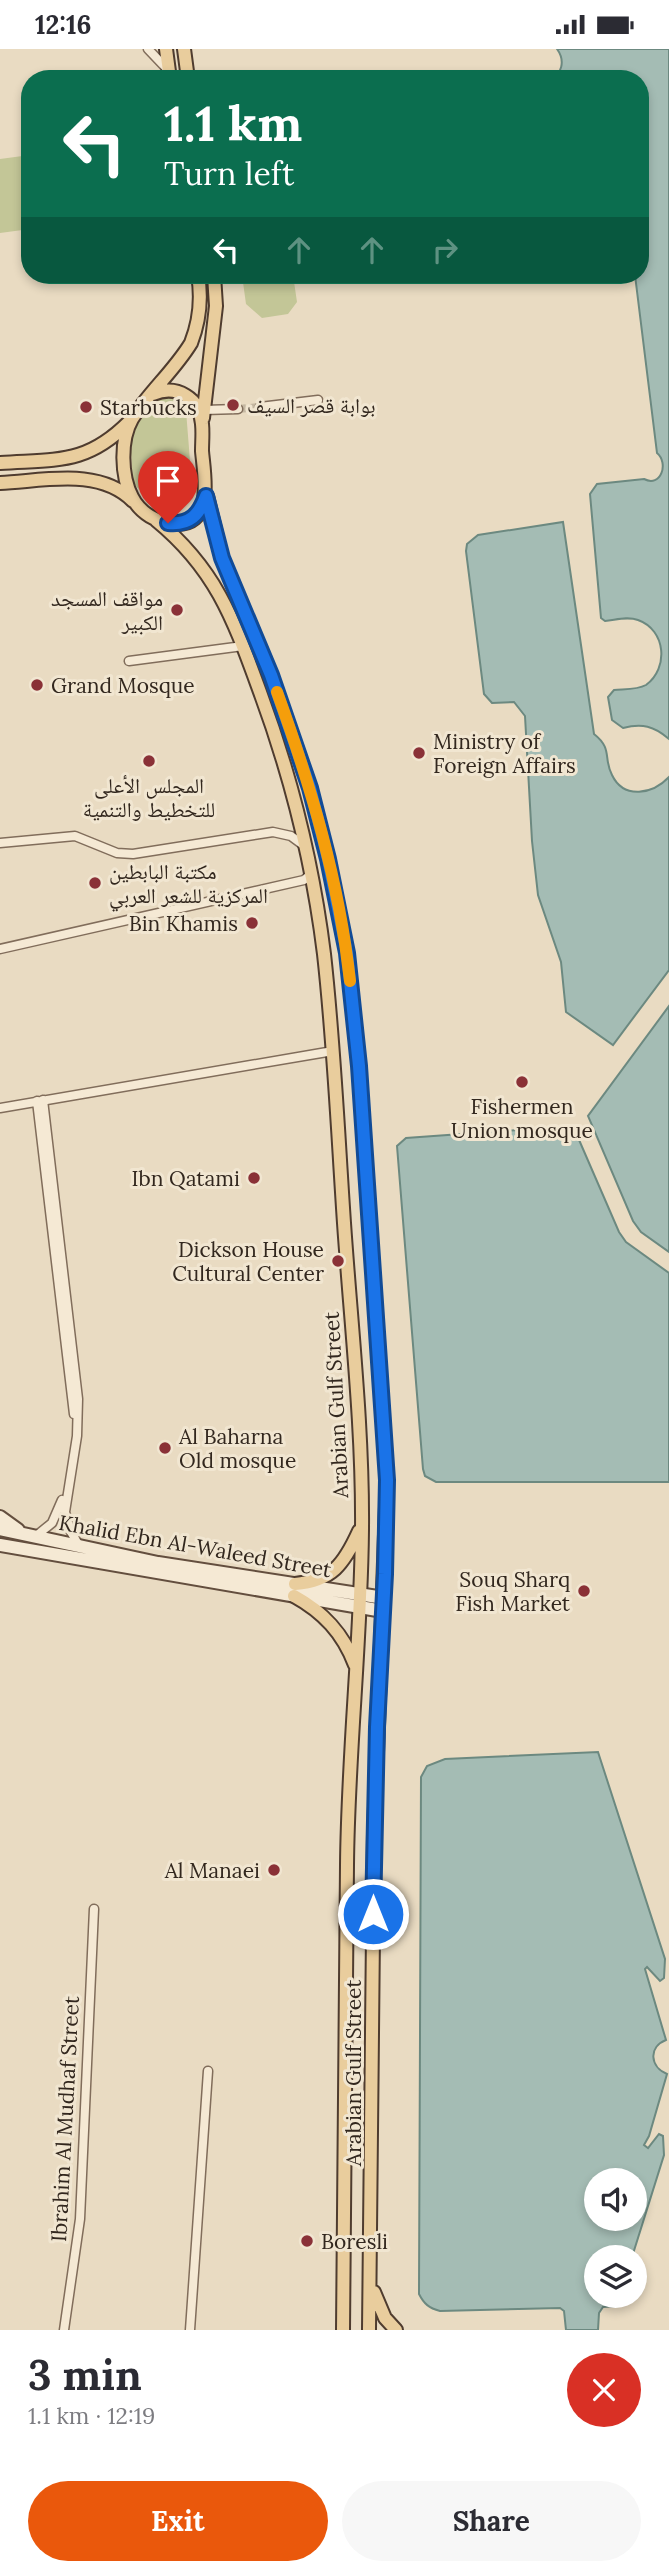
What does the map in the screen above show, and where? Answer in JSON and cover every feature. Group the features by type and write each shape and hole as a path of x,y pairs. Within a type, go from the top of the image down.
{"main road":[{"path":"166,49 168,70"},
{"path":"184,49 187,70"},
{"path":"0,463 74,458 91,452 114,437 153,394 184,353 196,329 201,305 199,284"},
{"path":"0,483 96,480 117,488 156,520 173,524 186,522 197,515 206,496 203,416 216,306 215,284"},
{"path":"153,394 170,390 183,394 194,402 203,416"},
{"path":"132,419 127,433 125,467 129,488 138,507"},
{"path":"0,483 36,474 35,466 22,462"},
{"name":"Arabian Gulf Street","path":"206,496 222,558 271,675 310,788 347,953 359,1066 387,1480 374,1834 369,2330"},
{"name":"Arabian Gulf Street","path":"156,520 191,552 204,568 243,646 272,726 306,847 324,954 353,1343 362,1524 347,1861 343,2330"},
{"path":"0,1517 30,1535"},
{"path":"356,1671 351,1654 336,1630 294,1590 321,1579 341,1564 362,1524"},
{"name":"Khalid Ebn Al-Waleed Street","path":"0,1529 294,1590 383,1605"},
{"name":"Khalid Ebn Al-Waleed Street","path":"0,1545 168,1576 294,1590"},
{"path":"0,1552 18,1548"},
{"path":"371,2261 376,2300 385,2318 396,2330"},
{"path":"336,2330 344,2294"}],"street":[{"path":"148,49 165,70"},
{"path":"260,407 318,401"},
{"path":"203,416 238,409"},
{"path":"129,661 243,646"},
{"path":"0,843 75,836 117,853 132,854 273,832 291,836 306,847"},
{"path":"0,949 304,880 311,874"},
{"path":"0,1108 332,1051"},
{"path":"30,1535 52,1523 63,1506 77,1436 78,1399 40,1100"},
{"path":"63,1506 70,1530 80,1546"},
{"name":"Ibrahim Al Mudhaf Street","path":"64,2330 80,2219 94,1909"},
{"path":"190,2330 208,2071"}],"green space":[{"path":"21,156 21,230 0,233 0,159"},
{"path":"243,284 294,284 297,302 288,314 262,318 246,304"},
{"path":"153,395 185,398 192,486 182,509 154,505 133,483 133,420"}],"water":[{"path":"557,49 669,49 669,739 653,728 623,728 612,720 608,697 614,690 635,689 646,685 658,669 661,650 654,632 638,620 626,618 605,621 601,618 590,494 597,484 655,480 663,468 661,457 657,453 636,284 649,284 649,70 560,70 561,58"},
{"path":"563,522 594,734 604,744 612,775 624,788 639,792 655,787 669,777 669,970 613,1045 566,1012 561,962 538,895 525,716 514,702 492,703 484,694 466,551 467,544 478,535"},
{"path":"669,1006 669,1252 641,1232 633,1221 588,1116"},
{"path":"573,1126 619,1232 626,1242 669,1273 669,1482 436,1482 425,1476 423,1469 397,1146 406,1138"},
{"path":"598,1752 665,1959 664,1978 660,1981 647,1967 645,1969 666,2040 656,2047 654,2062 667,2074 644,2145 648,2148 659,2134 663,2136 664,2155 647,2209 647,2168 584,2168 584,2231 640,2231 636,2245 584,2245 584,2308 602,2308 599,2313 598,2330 566,2330 564,2311 560,2308 440,2311 427,2305 419,2294 421,1777 427,1766 445,1759"}],"tunnel":[{"path":"238,409 260,407"}],"slow traffic":[{"path":"277,692 310,788 322,835 343,932 350,981"}],"place":[{"name":"بوابة قصر السيف","path":"233,405"},
{"name":"Starbucks","path":"86,407"},
{"name":"مواقف المسجد الكبير","path":"177,610"},
{"name":"Grand Mosque","path":"37,685"},
{"name":"Ministry of Foreign Affairs","path":"419,753"},
{"name":"المجلس الأعلى للتخطيط والتنمية","path":"149,761"},
{"name":"مكتبة البابطين المركزية للشعر العربي","path":"95,883"},
{"name":"Bin Khamis","path":"252,923"},
{"name":"Fishermen Union mosque","path":"522,1082"},
{"name":"Ibn Qatami","path":"254,1178"},
{"name":"Dickson House Cultural Center","path":"338,1261"},
{"name":"Al Baharna Old mosque","path":"165,1448"},
{"name":"Souq Sharq Fish Market","path":"584,1591"},
{"name":"Al Manaei","path":"274,1870"},
{"name":"Boresli","path":"307,2241"}],"route":[{"path":"168,523 181,524 193,519 204,504 206,496 222,558 252,625 310,788 347,953 359,1066 387,1480 373,1914"}]}
